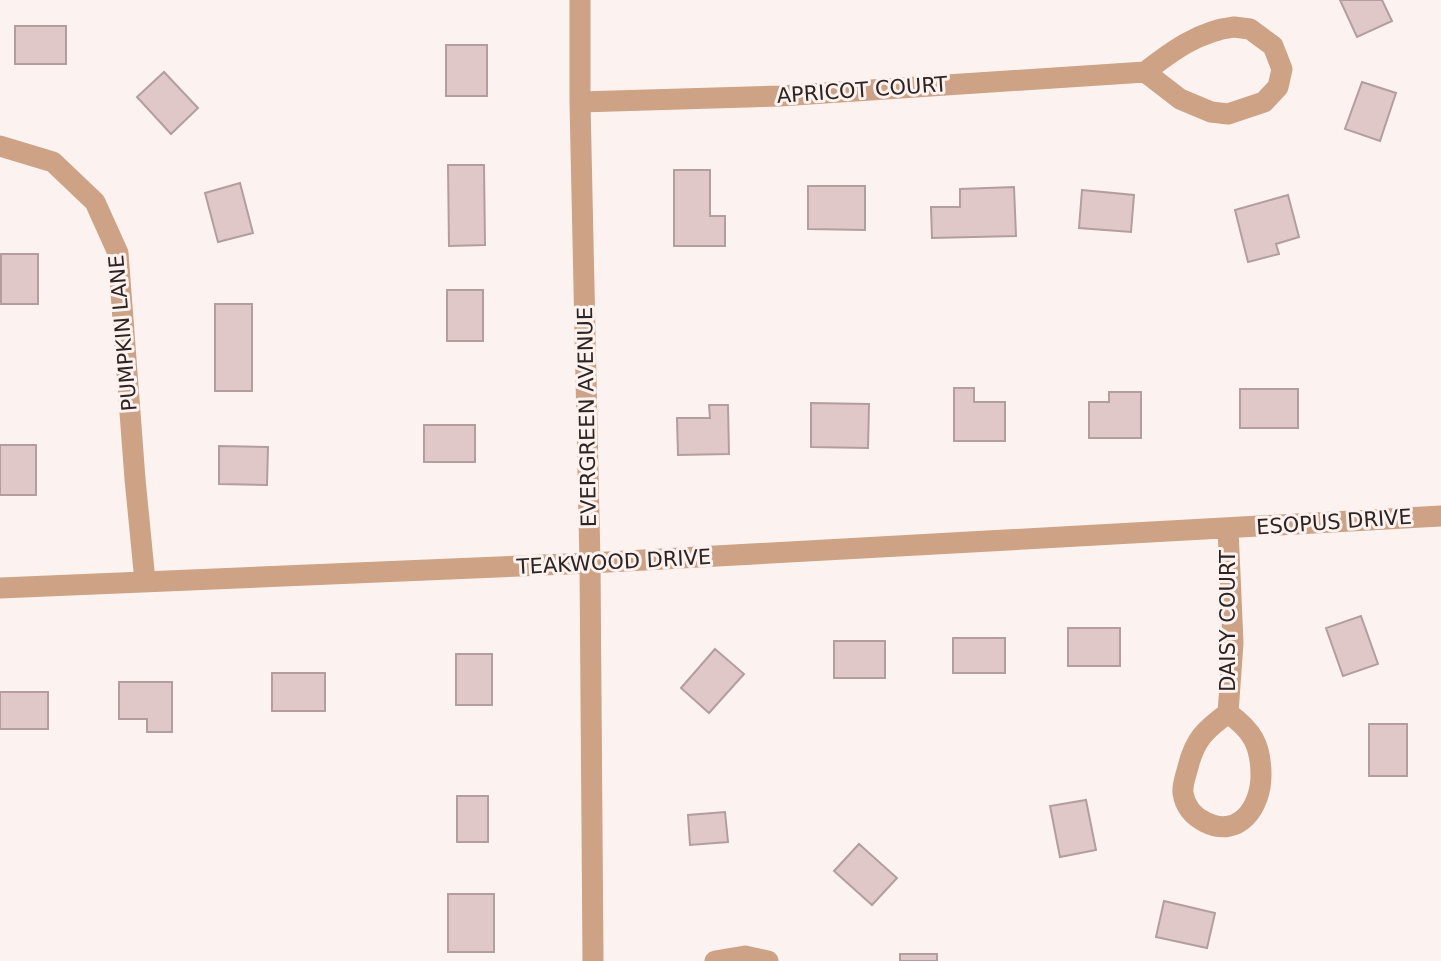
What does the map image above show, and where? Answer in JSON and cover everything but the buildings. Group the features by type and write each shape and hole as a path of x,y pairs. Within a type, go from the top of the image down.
{"street":[{"name":"EVERGREEN AVENUE","path":"580,0 590,564 593,961"},
{"path":"1234,27 1250,29 1273,46 1282,69 1278,87 1264,102 1228,114 1211,112 1180,99 1145,72 1178,47 1219,29 1234,27"},
{"name":"APRICOT COURT","path":"580,102 780,96 1145,72"},
{"name":"PUMPKIN LANE","path":"0,146 53,162 95,202 118,253 145,581"},
{"name":"ESOPUS DRIVE","path":"1228,529 1441,516"},
{"name":"TEAKWOOD DRIVE","path":"0,589 590,564 1228,529"},
{"name":"DAISY COURT","path":"1228,529 1233,643 1228,713 1199,738 1182,791 1188,808 1197,818 1222,828 1238,824 1249,814 1254,807 1261,782 1261,760 1256,741 1242,723 1228,713"},
{"path":"715,961 745,956 768,961"}]}
